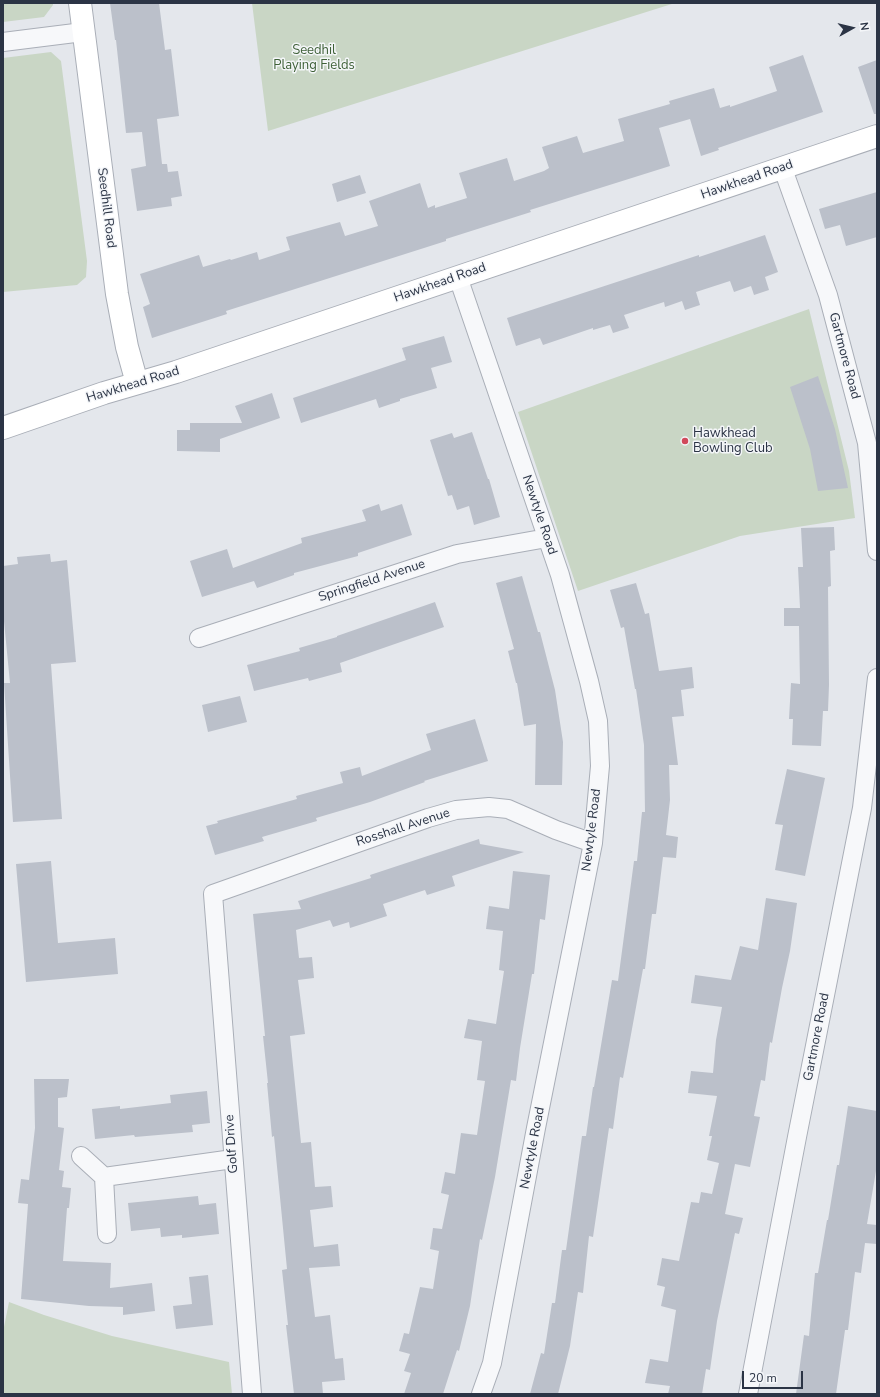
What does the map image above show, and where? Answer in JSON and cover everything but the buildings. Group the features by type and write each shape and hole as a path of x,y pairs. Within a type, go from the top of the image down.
{"street":[{"name":"Seedhill Road","path":"80,3 117,294 126,347 138,383"},
{"path":"3,42 83,32"},
{"name":"Hawkhead Road","path":"3,428 104,392 190,367 783,169 877,136"},
{"name":"Gartmore Road","path":"783,169 828,295 867,443 877,551"},
{"name":"Newtyle Road","path":"458,277 560,575 589,681 598,721 600,766 594,843 536,1128 492,1363 481,1394"},
{"name":"Springfield Avenue","path":"199,638 457,554 547,538"},
{"name":"Gartmore Road","path":"748,1394 862,808 877,678"},
{"name":"Rosshall Avenue","path":"213,894 428,818 456,810 489,807 508,809 556,830 594,843"},
{"name":"Golf Drive","path":"213,894 252,1394"},
{"path":"81,1156 104,1177 107,1234"},
{"path":"104,1177 234,1159"}],"green space":[{"path":"3,3 53,3 53,5 44,17 3,22"},
{"name":"Seedhil Playing Fields","path":"252,3 675,3 268,131"},
{"path":"51,52 61,61 87,261 86,277 77,285 3,292 3,58"},
{"name":"Hawkhead Bowling Club","path":"809,309 849,471 855,518 740,536 578,591 518,412"},
{"path":"9,1302 44,1315 112,1336 229,1362 232,1394 3,1394 3,1332"}],"place":[{"name":"Hawkhead Bowling Club","path":"685,441"}]}
